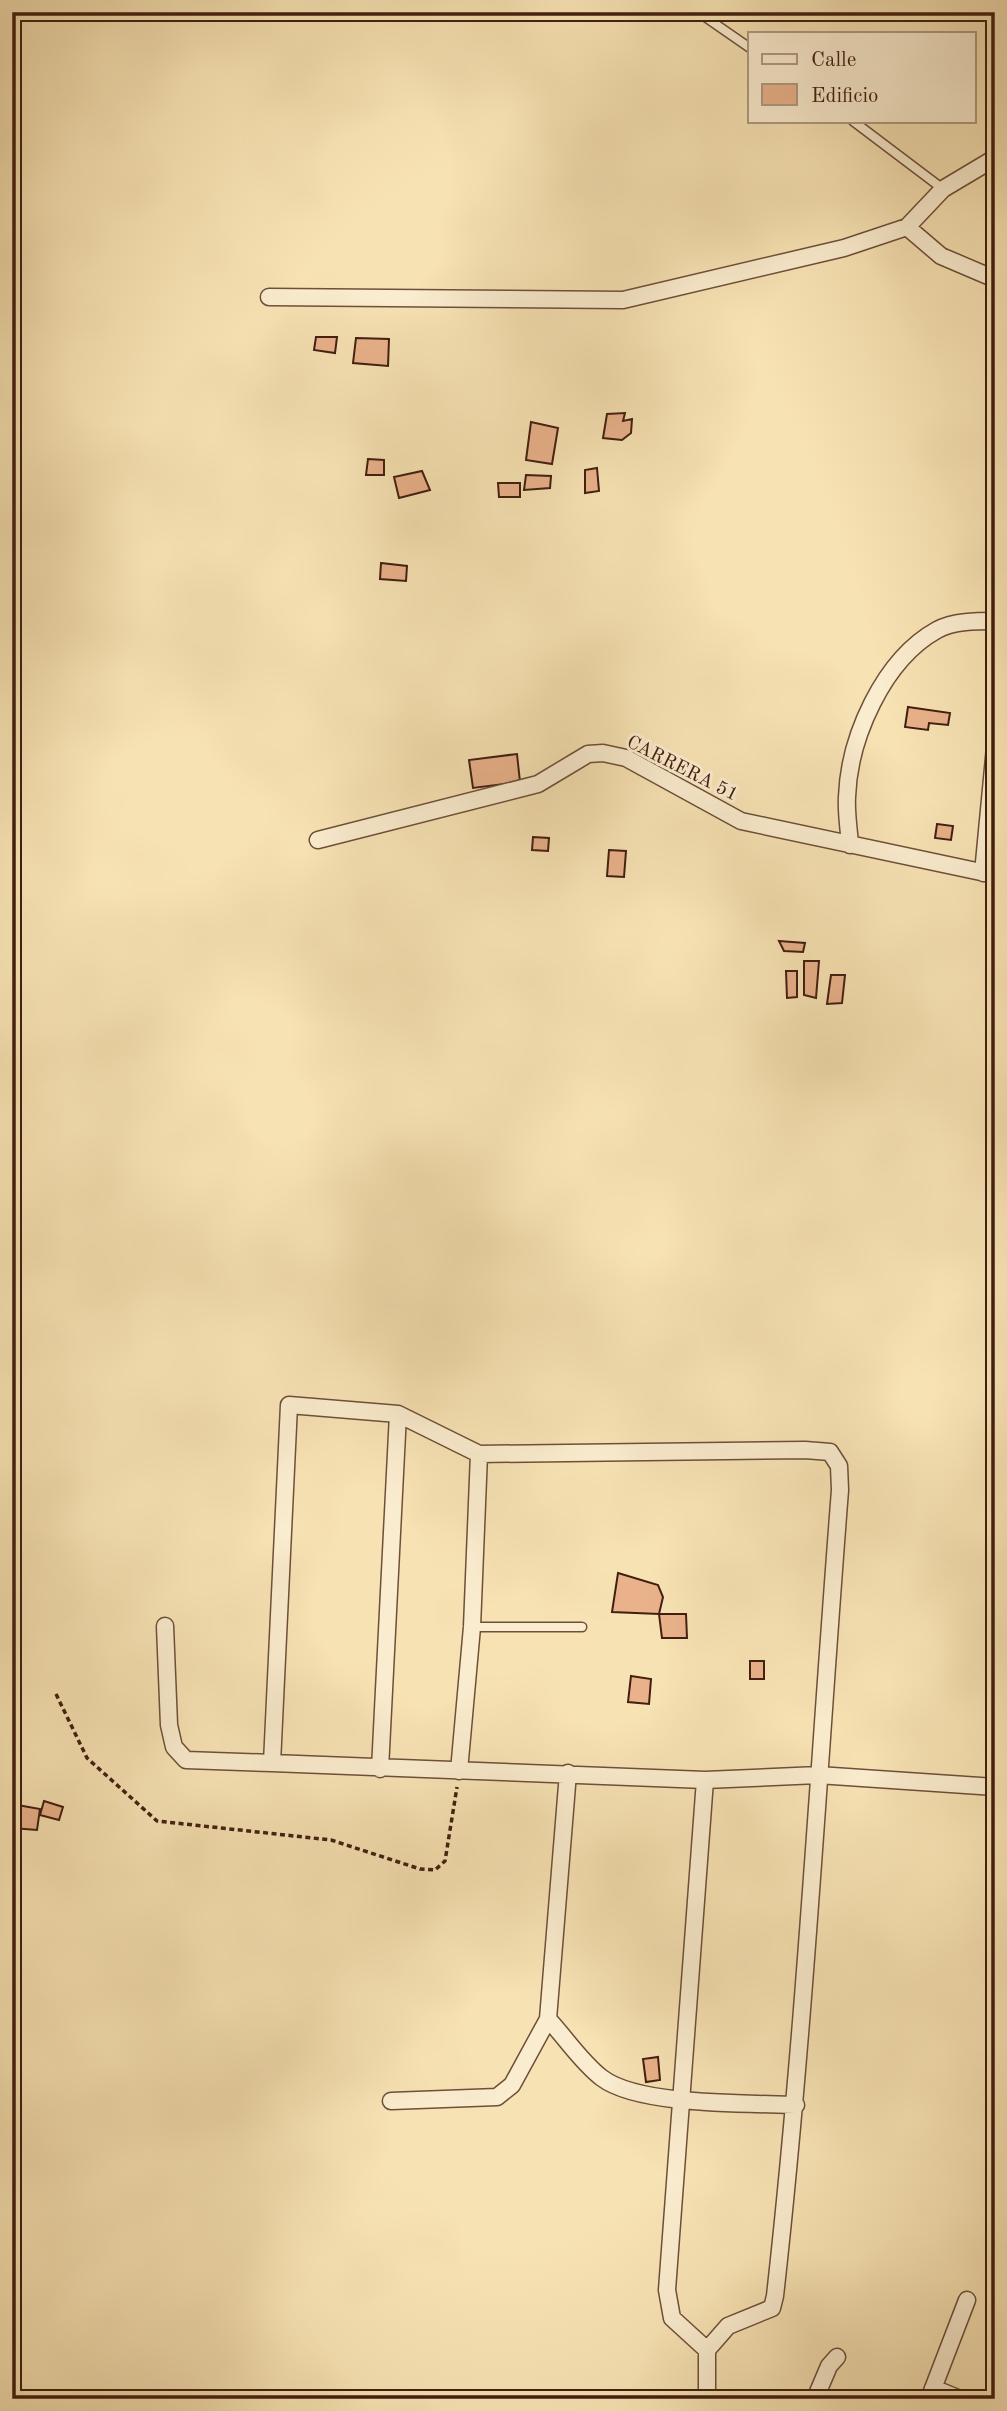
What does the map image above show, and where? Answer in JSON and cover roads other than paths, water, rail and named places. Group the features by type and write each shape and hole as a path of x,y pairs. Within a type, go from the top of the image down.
{"street":[{"path":"269,297 623,300 844,248 907,227 943,189 995,158"},
{"path":"907,227 941,256 995,279"},
{"path":"850,845 847,796 860,729 889,671 938,630 971,621 995,621"},
{"path":"989,874 995,747"},
{"name":"CARRERA 51","path":"318,840 538,784 588,754 603,753 626,758 741,821 989,874"},
{"path":"272,1763 289,1405 398,1414 479,1454 830,1452 839,1466 839,1490 796,2105 772,2308 728,2326 707,2350 706,2399"},
{"path":"380,1769 398,1414"},
{"path":"459,1771 472,1627 479,1454"},
{"path":"166,1626 169,1725 174,1747 186,1760 705,1780 818,1775 995,1787"},
{"path":"391,2101 497,2097 512,2085 548,2019 568,1773"},
{"path":"705,1780 667,2290 672,2318 707,2350"},
{"path":"548,2019 602,2078 623,2088 681,2101 796,2105"},
{"path":"960,2399 931,2394 967,2300"},
{"path":"815,2399 829,2366 838,2357"}],"lane":[{"path":"698,12 748,47"},
{"path":"854,122 943,189"},
{"path":"472,1627 582,1627"}]}
